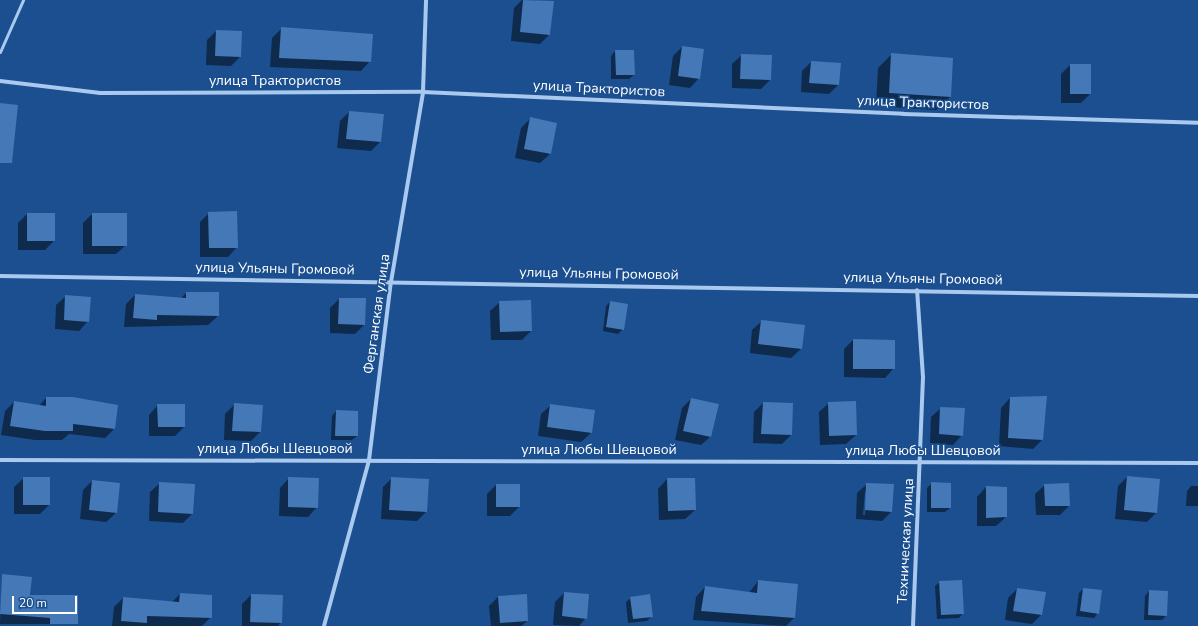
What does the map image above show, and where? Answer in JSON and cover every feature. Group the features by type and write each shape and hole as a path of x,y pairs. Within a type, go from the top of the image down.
{"street":[{"name":"Ферганская улица","path":"324,626 369,460 391,282 423,92 426,0"},
{"name":"улица Трактористов","path":"0,81 100,93 423,92 903,114 1198,124"},
{"name":"улица Ульяны Громовой","path":"0,276 917,290 1198,296"},
{"name":"Техническая улица","path":"913,626 923,377 917,290"},
{"name":"улица Любы Шевцовой","path":"0,460 1198,462"}],"lane":[{"path":"0,52 23,0"}],"building":[{"path":"523,0 554,1 550,35 520,32"},
{"path":"281,27 373,34 371,62 279,58"},
{"path":"216,30 242,31 241,57 215,56"},
{"path":"682,46 704,49 700,79 678,76"},
{"path":"615,50 634,50 635,75 616,75"},
{"path":"891,53 953,58 951,97 889,93"},
{"path":"741,54 772,55 771,80 740,79"},
{"path":"811,61 841,63 839,85 809,83"},
{"path":"1070,64 1091,64 1091,94 1070,94"},
{"path":"0,103 18,105 12,163 0,163"},
{"path":"349,111 384,114 381,142 346,139"},
{"path":"530,117 557,123 551,154 524,149"},
{"path":"237,211 238,248 209,248 208,212"},
{"path":"27,213 55,213 55,241 27,241"},
{"path":"92,213 127,213 127,246 92,246"},
{"path":"186,292 219,292 219,316 157,315 157,320 133,318 135,294 186,298"},
{"path":"65,295 91,297 89,322 64,320"},
{"path":"339,298 366,298 365,325 338,324"},
{"path":"531,300 532,331 500,332 499,301"},
{"path":"610,301 628,304 624,330 606,327"},
{"path":"761,320 805,325 802,349 758,344"},
{"path":"853,339 895,340 895,369 853,369"},
{"path":"1047,396 1043,440 1008,438 1010,397"},
{"path":"46,397 73,397 118,405 115,429 73,424 73,431 45,431 10,426 14,401 46,406"},
{"path":"691,398 719,404 711,437 683,431"},
{"path":"856,401 857,435 829,436 828,402"},
{"path":"763,402 793,403 792,435 761,434"},
{"path":"234,403 263,405 261,432 232,431"},
{"path":"157,404 185,404 185,427 158,427"},
{"path":"550,404 595,410 592,433 547,427"},
{"path":"940,407 965,408 963,436 939,434"},
{"path":"336,410 358,411 358,436 335,436"},
{"path":"1127,476 1160,479 1157,513 1124,510"},
{"path":"23,477 50,477 50,505 23,505"},
{"path":"288,477 319,478 318,508 288,507"},
{"path":"391,477 429,479 427,512 389,510"},
{"path":"667,478 695,478 696,510 668,511"},
{"path":"92,480 120,483 117,513 89,510"},
{"path":"159,482 195,484 193,514 158,512"},
{"path":"931,482 951,483 951,508 931,508"},
{"path":"866,483 894,484 892,512 865,510"},
{"path":"1069,483 1070,506 1045,506 1044,484"},
{"path":"496,484 520,484 520,507 496,507"},
{"path":"986,486 1007,487 1007,517 986,518"},
{"path":"2,574 32,577 30,595 78,595 78,624 50,624 50,618 0,614"},
{"path":"758,580 798,584 795,618 701,611 705,586 757,593"},
{"path":"962,580 964,614 941,615 939,581"},
{"path":"1017,588 1046,592 1042,615 1013,611"},
{"path":"1083,588 1102,590 1099,614 1080,611"},
{"path":"1149,590 1168,591 1167,616 1148,615"},
{"path":"564,592 589,594 587,619 562,616"},
{"path":"180,593 212,595 212,618 147,616 147,623 121,621 123,597 179,602"},
{"path":"251,594 283,595 282,623 250,622"},
{"path":"527,594 528,621 500,623 498,596"},
{"path":"650,594 653,617 633,619 630,597"}]}
